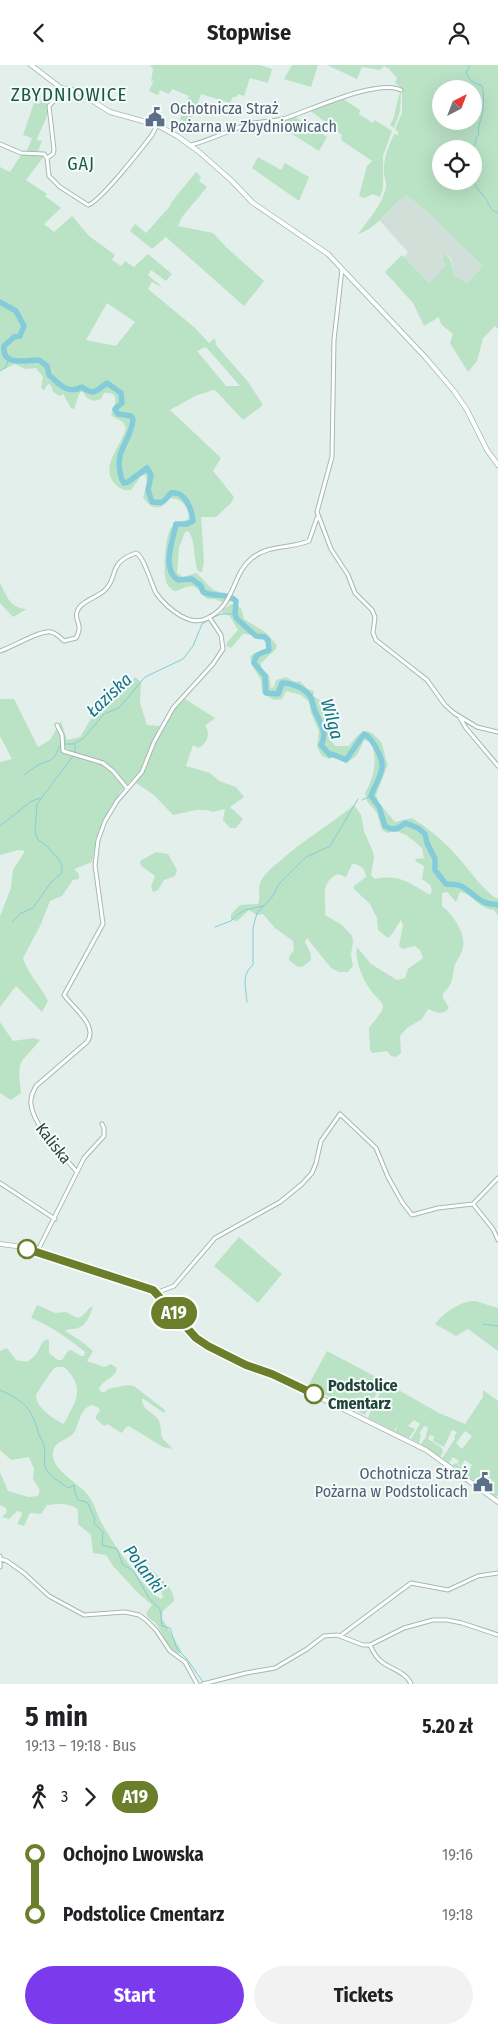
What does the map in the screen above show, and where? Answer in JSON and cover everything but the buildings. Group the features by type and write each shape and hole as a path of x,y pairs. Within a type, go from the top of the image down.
{"street":[{"path":"31,65 55,85 77,91 110,112 157,125 190,145 231,180 253,203 328,254 454,391 498,465"},
{"path":"190,145 251,124 270,122 287,117 350,95 382,87 396,87 401,90"},
{"path":"47,158 53,154 54,149 49,106 66,89"},
{"path":"0,145 21,153 41,153 47,158 49,176 74,196 91,205 105,192 152,135 157,125"},
{"path":"342,269 334,340 332,457 317,505 318,517 331,549 348,575 355,593 372,610 375,617 373,633 376,640 427,680 445,705 460,717 484,730 498,732"},
{"path":"0,651 30,637 47,632 53,632 64,641 76,638 80,626 76,615 77,610 81,605 107,589 117,564 136,553 141,556 157,595 171,610 192,621 209,617 226,603 245,565 250,559 269,549 309,541 318,517"},
{"path":"57,725 62,735 63,751 103,763 128,788 142,772 154,742 173,708 213,664 223,649 223,640 209,617"},
{"path":"460,717 466,728 498,766"},
{"name":"Kaliska","path":"37,1252 77,1172 36,1121 31,1105 31,1094 36,1085 87,1043 92,1032 64,995 103,926 95,873 98,840 113,808 128,788"},
{"path":"156,1293 174,1286 215,1238 280,1202 302,1184 312,1173 321,1141 340,1114 376,1148 388,1177 402,1202 412,1215 438,1208 473,1204 498,1178"},
{"path":"77,1172 84,1158 104,1136 102,1124"},
{"path":"0,1183 54,1219"},
{"path":"473,1204 493,1229 498,1240"},
{"path":"0,1244 37,1252 148,1288 156,1293 196,1338 208,1346 246,1365 272,1374 426,1450 498,1502"},
{"path":"0,1567 0,1557 24,1573 49,1595 84,1615 125,1612 139,1615 156,1630 170,1651 185,1663 197,1684"},
{"path":"340,1636 411,1583 448,1590 478,1576 498,1573"},
{"path":"203,1684 275,1668 307,1649 324,1636 331,1634 363,1645 370,1645 404,1629 433,1620 447,1620 498,1635"},
{"path":"370,1645 375,1655 382,1662 400,1672 411,1684"}],"shaded area":[{"path":"405,195 427,210 483,266 467,283 453,275 451,259 445,253 447,265 429,283 404,257 408,252 380,221"},
{"path":"479,1474 492,1484 494,1489 491,1494 473,1480"}],"green space":[{"path":"150,65 259,65 272,69 268,83 250,78 244,96 238,94 236,97 233,97 230,103 201,94 191,121 188,120 187,123 180,119 189,96 172,89 169,94 160,90 158,95 149,91 154,80 151,82 153,69"},
{"path":"292,65 318,65 311,87 284,79"},
{"path":"327,65 498,65 498,329 495,326 483,338 477,361 468,372 450,343 453,334 441,324 439,317 424,326 413,303 385,272 402,255 429,283 446,265 443,261 444,253 452,263 453,275 467,283 483,266 427,211 406,195 372,227 358,234 382,200 386,185 384,162 394,134 398,135 395,129 402,113 402,88 395,83 397,78 384,66 380,70 362,67 357,79"},
{"path":"401,91 400,111 394,128 390,125"},
{"path":"42,98 49,107 37,140 42,141 38,151 26,153 32,138 23,135 34,103 39,104"},
{"path":"343,99 360,110 359,114 373,123 375,120 392,131 383,156 383,188 380,197 373,194 365,198 359,196 367,166 372,161 341,140 342,135 311,111"},
{"path":"295,117 327,137 319,151 275,123"},
{"path":"39,154 44,156 26,180 47,194 45,196 61,208 44,224 54,232 72,216 89,236 115,255 112,260 121,266 125,261 134,267 148,254 172,274 166,281 151,270 148,275 163,288 152,282 148,289 194,327 209,343 215,338 216,345 249,383 263,405 243,420 213,390 195,396 170,410 221,458 213,471 234,497 231,503 216,517 201,517 204,562 202,572 198,571 191,535 188,531 185,532 179,548 177,573 183,577 196,573 212,589 227,595 235,601 222,602 208,599 193,586 174,591 169,587 165,577 166,545 172,527 189,518 188,510 181,501 174,498 170,498 161,507 153,507 149,504 143,497 148,482 145,475 141,476 131,490 119,488 111,478 110,464 126,428 123,422 112,416 111,413 115,399 113,394 104,393 101,399 94,401 87,398 83,392 80,392 74,409 71,408 63,394 60,396 53,392 51,385 48,384 44,390 41,388 43,377 36,368 25,369 15,364 0,371 0,167 10,172 21,155","holes":["107,303 135,322 116,346 86,340","206,347 240,386 226,386 197,351"]},
{"path":"258,157 281,170 285,163 309,177 299,201 252,168"},
{"path":"196,172 201,177 199,181 207,187 182,217 178,226 213,233 264,281 244,306 166,237 152,249 130,231 135,224 146,233 171,205"},
{"path":"0,583 13,604 27,609 13,617 0,603"},
{"path":"232,604 241,608 244,619 265,632 277,645 276,649 261,663 261,668 269,675 271,688 274,687 276,680 286,677 295,682 300,681 307,689 314,691 313,696 323,702 324,714 331,724 331,739 336,746 349,746 360,733 366,731 374,735 383,747 388,764 376,795 379,803 395,822 412,818 436,835 452,850 482,886 498,899 498,916 494,910 484,907 465,893 460,892 456,902 447,892 442,893 442,906 455,920 463,938 462,951 455,966 451,982 443,993 443,998 449,1008 445,1012 439,1013 428,1009 422,1019 407,1028 400,1036 401,1053 396,1057 391,1056 387,1051 372,1053 370,1050 369,1028 382,1011 383,1005 369,988 363,977 358,964 357,947 371,964 397,980 405,978 408,969 423,958 420,950 415,946 403,949 399,946 403,925 401,920 388,938 378,930 377,918 370,904 354,889 354,886 366,877 362,867 352,864 346,877 338,874 332,878 328,882 325,893 325,915 342,925 352,936 351,955 353,966 348,972 339,972 331,968 307,938 305,942 311,954 311,960 302,967 298,967 289,960 294,950 293,941 275,928 263,914 257,915 249,910 237,921 231,920 231,914 240,905 258,904 260,884 269,870 354,805 361,815 364,831 373,852 374,858 371,875 375,879 391,878 410,883 430,895 432,890 430,885 422,879 424,866 415,861 416,859 424,858 422,848 402,833 387,833 382,830 377,813 367,801 365,793 373,775 375,762 371,742 364,740 355,757 349,761 345,762 337,754 329,759 322,756 317,747 319,731 311,713 309,702 301,695 286,691 282,699 274,700 262,693 261,680 252,665 250,657 254,653 268,650 263,639 243,634 231,648 226,646 238,630 229,615 222,613 223,609"},
{"path":"135,677 141,682 140,703 147,725 160,726 139,772 121,791 103,820 96,840 92,862 74,869 79,874 79,879 73,880 62,896 50,901 40,926 23,958 28,970 48,1001 42,1012 16,986 0,1007 0,916 11,888 13,870 25,851 18,850 0,855 0,762 12,759 0,736 0,699 14,699 38,747 50,740 61,721 67,740 80,737 91,719 108,702 121,694"},
{"path":"185,699 215,718 205,726 208,735 204,744 198,748 193,745 186,766 210,773 219,781 236,787 244,797 230,807 243,819 236,828 230,828 223,820 225,809 213,812 196,810 173,815 154,795 136,783 161,730"},
{"path":"156,852 168,854 177,870 175,876 164,880 158,890 153,892 151,887 155,876 141,866 140,861"},
{"path":"0,1022 13,1041 34,1038 40,1040 21,1063 19,1074 21,1093 11,1100 0,1093"},
{"path":"239,1237 282,1274 258,1303 214,1266"},
{"path":"475,1301 498,1308 498,1351 468,1329 456,1336 435,1324 453,1308"},
{"path":"37,1305 55,1313 66,1312 77,1318 93,1306 84,1325 65,1331 93,1351 87,1361 104,1367 111,1364 117,1368 114,1375 103,1383 99,1389 101,1392 127,1385 134,1386 165,1410 164,1413 142,1398 145,1408 158,1419 162,1438 173,1449 163,1447 129,1426 122,1433 107,1424 104,1426 96,1419 100,1411 99,1408 92,1405 83,1411 74,1433 54,1448 53,1458 59,1469 91,1499 101,1522 113,1542 151,1591 162,1599 161,1592 148,1577 146,1568 149,1567 165,1582 171,1591 174,1601 163,1611 162,1618 182,1652 179,1654 171,1649 157,1625 147,1615 146,1613 152,1605 113,1566 106,1555 93,1553 91,1535 78,1524 78,1510 75,1507 63,1504 47,1505 41,1514 30,1513 24,1526 17,1524 22,1515 21,1512 17,1511 9,1519 2,1517 7,1512 6,1508 0,1505 0,1472 8,1491 29,1497 38,1496 40,1490 33,1479 34,1469 29,1457 11,1460 0,1450 0,1351 7,1348 16,1360 27,1362 32,1359 47,1339 49,1341 49,1353 58,1360 62,1360 68,1351 71,1350 81,1356 84,1356 85,1352 45,1324 31,1318","holes":["56,1367 64,1367 73,1377 77,1393 74,1404 63,1424 50,1416 42,1408 36,1395 54,1369"]},
{"path":"327,1351 382,1380 365,1415 308,1386"},
{"path":"386,1383 439,1413 465,1424 483,1397 483,1390 498,1401 498,1495 496,1497 491,1494 494,1489 480,1475 474,1481 452,1465 456,1463 468,1472 472,1465 465,1460 461,1466 457,1463 459,1461 453,1457 449,1463 442,1458 455,1439 454,1437 457,1432 452,1430 444,1447 433,1441 434,1436 430,1435 428,1439 442,1448 443,1452 440,1457 421,1444 427,1435 428,1428 424,1426 419,1434 421,1435 419,1443 411,1439 420,1424 414,1420 408,1426 415,1429 409,1438 395,1432 399,1422 394,1431 368,1418 375,1401 381,1400 378,1397","holes":["465,1431 472,1436 462,1449 456,1443"]}],"waterway":[{"path":"470,65 466,73 471,81 482,86 483,92 483,111 478,129 479,134 476,140"},
{"path":"479,190 491,209 498,213"},
{"name":"Wilga","path":"0,302 16,311 24,326 20,336 14,337 4,346 4,353 7,357 16,361 39,360 47,366 49,375 60,385 68,389 72,390 82,387 92,392 107,383 121,393 122,403 115,409 118,414 131,416 133,419 132,428 119,461 122,480 124,483 128,482 147,468 151,475 148,490 152,502 162,502 171,493 180,495 187,502 193,521 187,524 176,524 171,546 170,569 178,580 192,579 207,594 232,598 236,601 235,614 237,619 256,636 265,637 268,640 269,650 258,655 254,663 265,676 266,693 278,694 282,683 298,687 307,693 311,698 322,728 324,736 321,745 330,755 332,754 346,760 364,734 367,736 381,758 382,767 371,796 379,807 385,826 395,829 405,823 418,828 425,834 435,859 435,870 446,884 459,885 484,902 498,905"},
{"path":"0,371 5,368 9,359"},
{"name":"Łaziska","path":"212,618 221,614 235,614"},
{"name":"Łaziska","path":"64,744 73,744 83,739 104,714 119,708 145,677 183,659 193,646 202,624 209,620"},
{"name":"Łaziska","path":"75,744 75,752"},
{"path":"24,775 38,765 51,760 60,746"},
{"path":"12,922 21,913 33,908 52,881 62,873 62,866 59,860 48,847 38,840 35,832 37,804 73,756"},
{"path":"362,800 371,796"},
{"name":"Łaziska","path":"0,826 30,802 40,798"},
{"path":"247,1002 246,977 253,965 253,928 257,913 272,897 279,884 306,857 330,846 358,799"},
{"path":"215,927 231,921 245,910 263,906"},
{"path":"483,1324 498,1326"},
{"name":"Polanki","path":"0,1390 16,1398 30,1412 44,1446 46,1469 53,1477 67,1487 69,1488 74,1485 78,1500 87,1502 95,1519 94,1523 103,1532 102,1545 117,1549 123,1565 133,1570 149,1598 160,1609 162,1626 170,1628 177,1649 187,1659 203,1682"}],"bus line":[{"name":"A19","path":"27,1249 153,1290 164,1300 196,1338 208,1346 246,1365 272,1374 314,1394"}],"place":[{"name":"Ochotnicza Straż Pożarna w Zbydniowicach","path":"155,117"},
{"name":"Podstolice Cmentarz","path":"314,1394"},
{"name":"Ochotnicza Straż Pożarna w Podstolicach","path":"483,1482"}],"district":[{"name":"ZBYDNIOWICE","path":"69,94"},
{"name":"GAJ","path":"81,164"}]}
